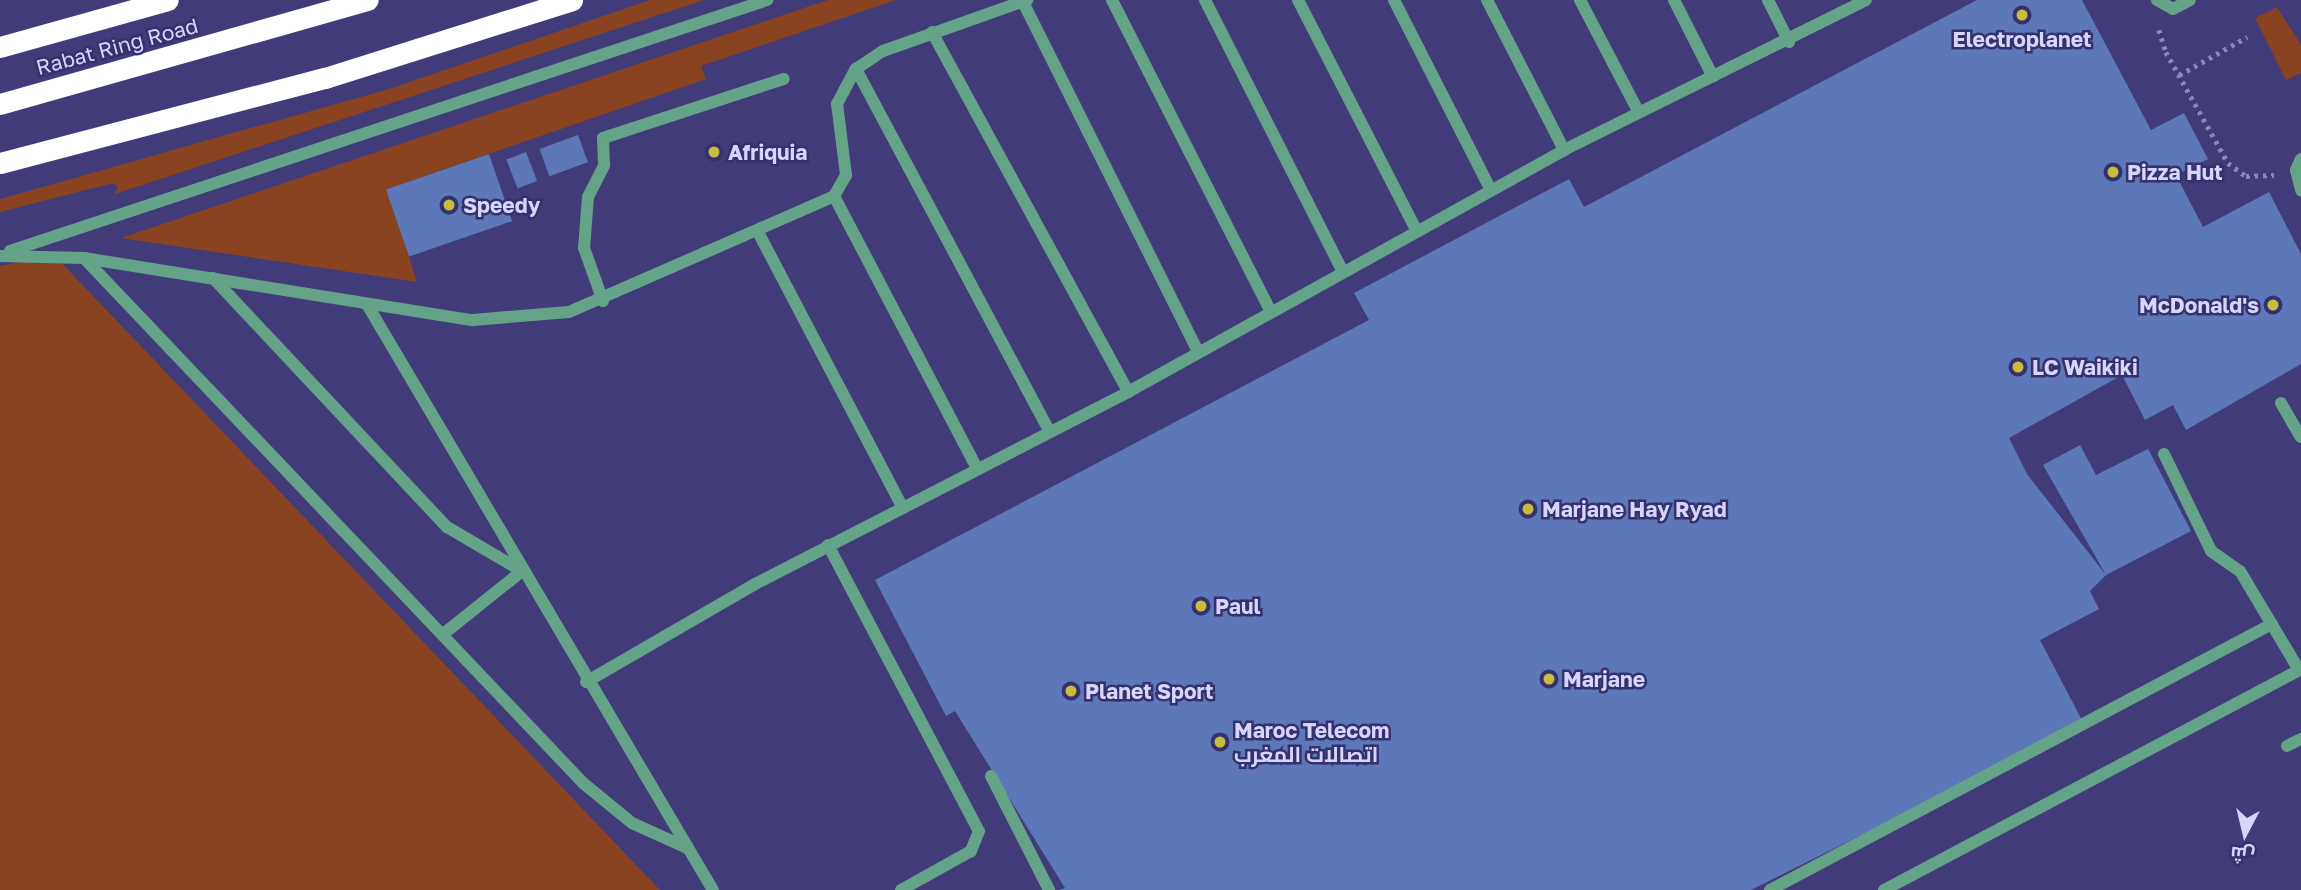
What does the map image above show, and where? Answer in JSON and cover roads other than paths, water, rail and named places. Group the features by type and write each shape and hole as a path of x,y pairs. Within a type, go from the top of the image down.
{"highway":[{"name":"Rabat Ring Road","path":"0,47 168,0"},
{"name":"Rabat Ring Road","path":"0,104 368,0"},
{"path":"0,163 325,78 572,0"}],"lane":[{"path":"0,255 767,0"},
{"path":"1112,0 1269,310"},
{"path":"1205,0 1342,271"},
{"path":"1298,0 1416,230"},
{"path":"1394,0 1491,190"},
{"path":"1487,0 1564,150"},
{"path":"1580,0 1639,113"},
{"path":"1674,0 1713,77"},
{"path":"1768,0 1789,41"},
{"path":"586,682 828,545 1128,392 1269,310 1564,150 1789,41 1865,0"},
{"path":"2159,2 2172,9 2190,0"},
{"path":"0,255 84,258 368,306 497,321 545,317 603,301 834,196 846,175 837,104 856,69 883,51 1023,1 1197,350"},
{"path":"933,32 1128,392"},
{"path":"856,69 1049,430"},
{"path":"603,301 584,248 588,197 604,165 604,138 784,79"},
{"path":"2298,165 2301,190"},
{"path":"834,196 977,468"},
{"path":"758,232 902,506"},
{"path":"84,258 607,806 687,848"},
{"path":"213,278 447,527 522,571"},
{"path":"368,306 586,682 713,890"},
{"path":"2281,403 2301,437"},
{"path":"1884,890 2300,670 2237,567 2211,551 2164,454"},
{"path":"828,545 979,831 971,850 904,888"},
{"path":"442,635 522,571"},
{"path":"1770,890 2272,624"},
{"path":"2287,746 2301,739"},
{"path":"991,776 1049,890"}],"place":[{"name":"Electroplanet","path":"2022,15"},
{"name":"Afriquia","path":"714,152"},
{"name":"Pizza Hut","path":"2113,172"},
{"name":"Speedy","path":"449,205"},
{"name":"McDonald's","path":"2273,305"},
{"name":"LC Waikiki","path":"2018,367"},
{"name":"Marjane Hay Ryad","path":"1528,509"},
{"name":"Paul","path":"1201,606"},
{"name":"Marjane","path":"1549,679"},
{"name":"Planet Sport","path":"1071,691"},
{"name":"Maroc Telecom اتصالات المغرب","path":"1220,742"}]}
